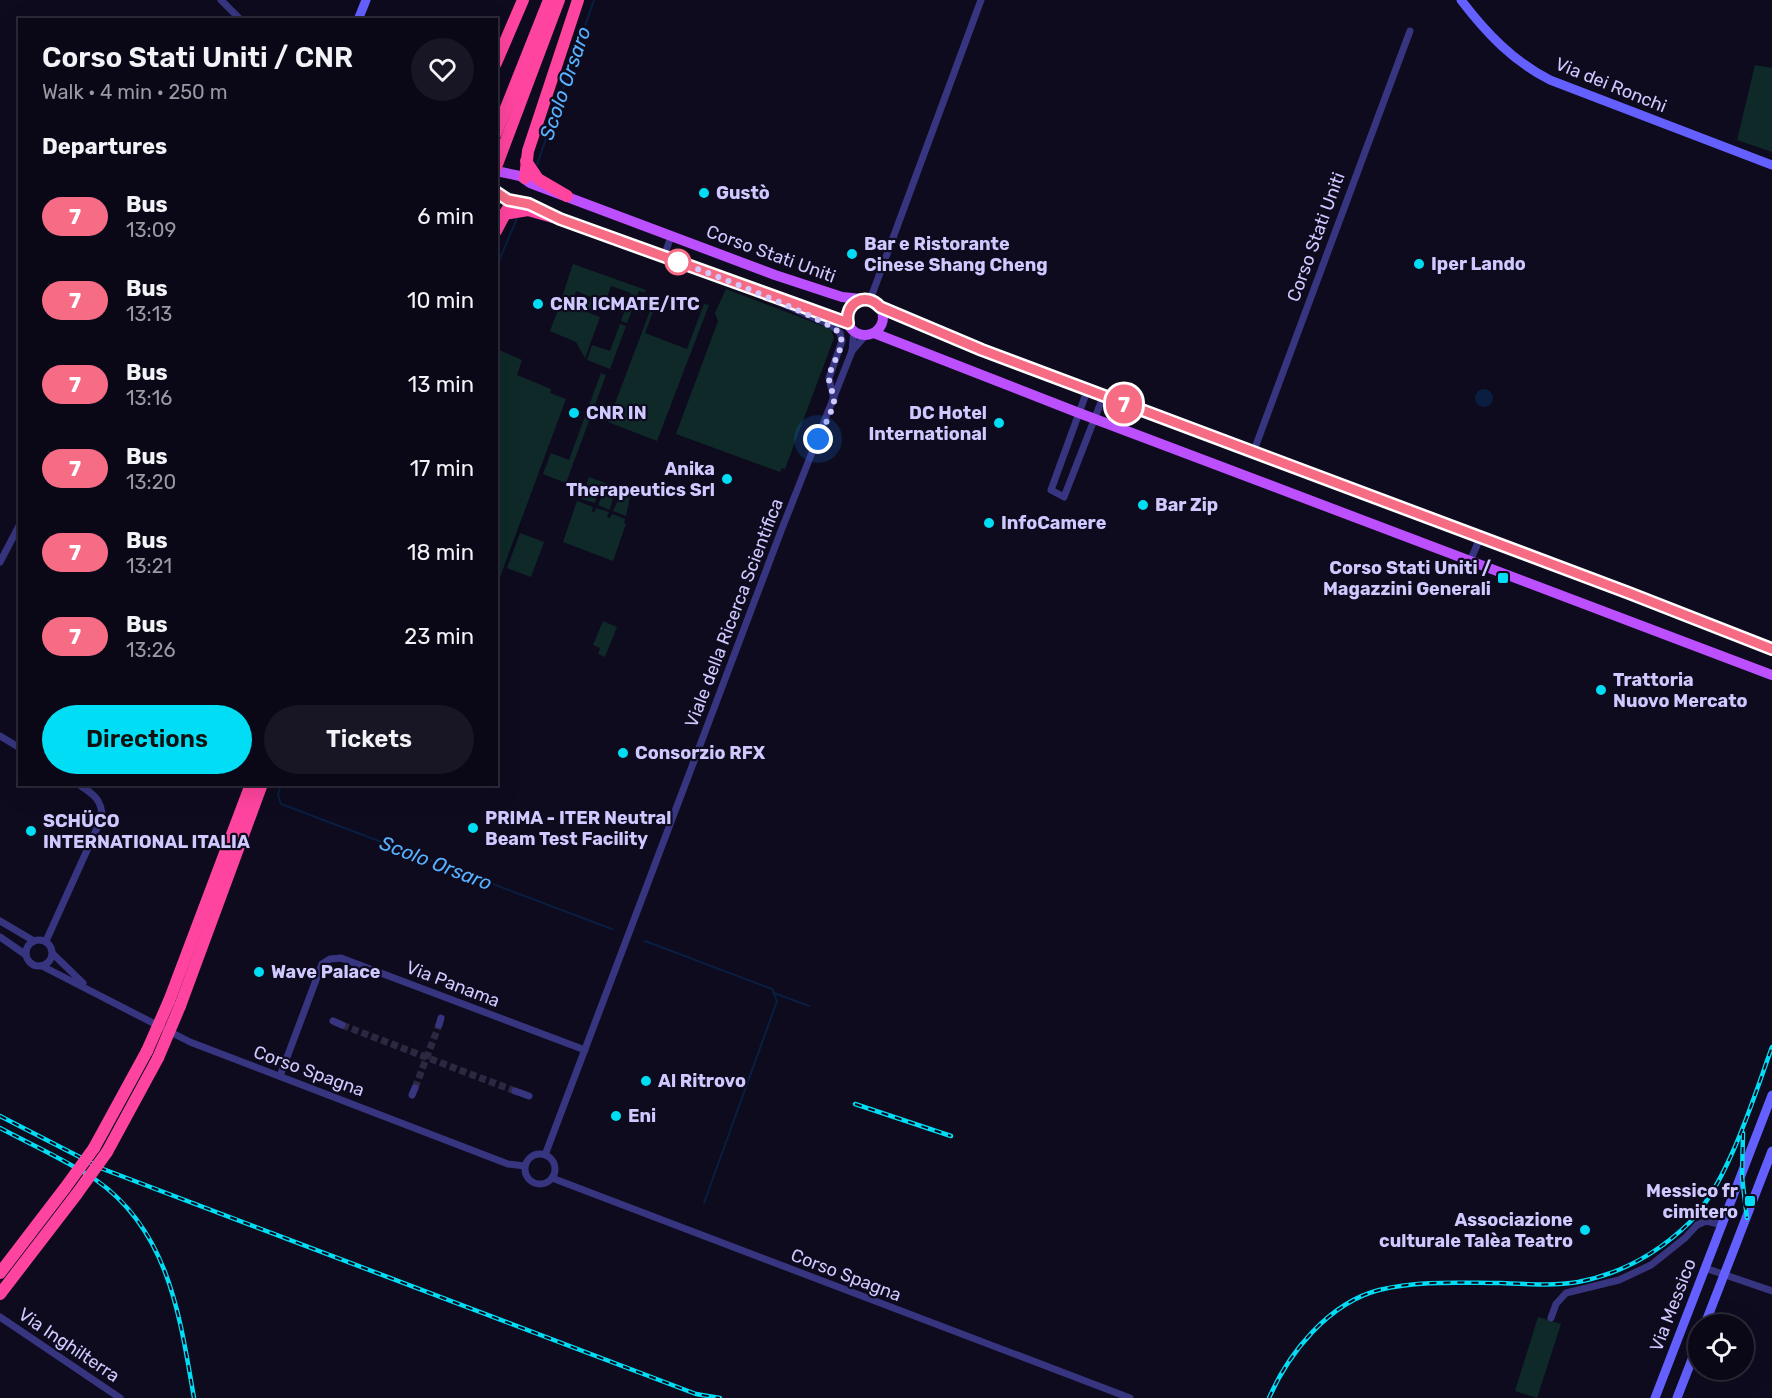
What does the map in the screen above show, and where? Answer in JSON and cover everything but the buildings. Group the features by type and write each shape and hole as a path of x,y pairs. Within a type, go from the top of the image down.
{"highway":[{"path":"498,58 523,0"},
{"path":"498,129 549,0"},
{"path":"498,170 505,145 559,0"},
{"path":"523,178 525,160 579,0"},
{"path":"525,160 538,178 567,196"},
{"path":"498,227 504,214 517,202"},
{"path":"504,214 528,210 560,219"},
{"path":"175,1003 250,786"},
{"path":"0,1294 107,1152 175,1003 261,786"},
{"path":"0,1273 94,1148 153,1055"}],"main road":[{"name":"Corso Stati Uniti","path":"498,170 775,275 842,297 866,299"},
{"path":"517,202 530,193 523,178"},
{"path":"498,193 517,202 549,212 560,219 1471,559 1772,675"},
{"path":"851,327 847,315 851,306 866,299 972,346 1103,397 1772,649"},
{"path":"870,334 883,319 880,307"}],"street":[{"path":"222,0 239,18"},
{"path":"359,18 366,0"},
{"path":"866,299 981,0"},
{"name":"Via dei Ronchi","path":"1461,0 1505,51 1527,68 1551,80 1772,165"},
{"name":"Corso Stati Uniti","path":"1253,453 1410,31"},
{"path":"664,256 671,236"},
{"path":"770,297 787,308 831,325 840,333 842,341 829,378 834,400"},
{"name":"Viale della Ricerca Scientifica","path":"545,1155 786,516 834,400 852,351 851,327"},
{"name":"Viale della Ricerca Scientifica","path":"852,351 870,334"},
{"path":"1088,391 1051,490 1064,497 1103,397"},
{"path":"0,562 18,528"},
{"path":"1471,559 1480,538"},
{"path":"0,736 18,747"},
{"path":"0,921 34,941 46,941 102,817 102,806 96,795 81,786"},
{"name":"Corso Spagna","path":"0,937 26,955 33,965 42,966 89,988 190,1042 508,1164 525,1166 526,1174 535,1183 544,1183 552,1178 1131,1398"},
{"path":"26,955 27,946 34,941"},
{"name":"Corso Spagna","path":"46,941 51,945 53,954 89,988"},
{"path":"42,966 50,962 53,954"},
{"name":"Via Panama","path":"280,1076 322,964 330,959 341,958 585,1050"},
{"path":"333,1021 342,1025"},
{"path":"515,1091 529,1096"},
{"name":"Via Messico","path":"1655,1398 1772,1095"},
{"name":"Via Messico","path":"1709,1314 1772,1151"},
{"path":"525,1166 534,1155 545,1155 554,1164 552,1178"},
{"name":"Via Messico","path":"1551,1318 1556,1304 1566,1293 1619,1280 1651,1265 1685,1238 1697,1225 1706,1221 1723,1225"},
{"path":"1705,1268 1772,1291"},
{"name":"Via Inghilterra","path":"0,1317 120,1398"},
{"name":"Via Messico","path":"1677,1398 1688,1370"}],"green space":[{"path":"1755,65 1772,68 1772,152 1737,140"},
{"path":"573,264 646,290 645,293 639,291 627,323 621,321 631,293 611,286 603,309 595,306 593,310 587,308 591,297 576,291 572,303 562,297"},
{"path":"726,289 831,329 834,338 785,469 782,468 780,472 676,434 718,321 715,313"},
{"path":"561,302 600,317 585,358 576,342 550,331"},
{"path":"653,303 656,304 645,333 687,349 704,304 709,305 657,441 608,422"},
{"path":"620,324 626,326 610,369 587,360 592,345 610,351"},
{"path":"498,349 522,360 517,375 551,389 550,393 566,399 498,582"},
{"path":"601,373 606,375 566,483 543,474 551,453 569,460"},
{"path":"589,477 635,494 633,498 630,497 626,516 613,511 621,494 614,492 610,510 598,505 606,488 599,486 595,503 582,499"},
{"path":"577,501 593,507 594,513 596,508 609,512 607,517 610,518 612,514 625,519 626,524 613,561 563,542"},
{"path":"520,533 544,542 531,577 507,568"},
{"path":"603,621 617,627 605,657 598,654 600,648 593,645"},
{"path":"1538,1317 1561,1324 1537,1398 1515,1391"}],"water":[{"path":"1480,389 1488,389 1493,394 1491,405 1480,407 1475,402 1475,394"}],"waterway":[{"name":"Scolo Orsaro","path":"537,165 594,0"},
{"name":"Scolo Orsaro","path":"498,263 517,218"},
{"name":"Scolo Orsaro","path":"280,786 278,795 281,804 612,929"},
{"name":"Scolo Orsaro","path":"645,941 772,989 777,1001 704,1203"},
{"path":"774,993 809,1006"}],"tunnel":[{"path":"342,1025 515,1091"},
{"path":"415,1088 439,1025"}],"railway":[{"path":"1269,1398 1299,1347 1327,1318 1361,1296 1379,1290 1425,1283 1550,1284 1578,1282 1623,1268 1664,1244 1689,1223 1716,1186 1738,1140 1772,1047"},
{"path":"855,1104 951,1136"},
{"path":"0,1116 103,1169 696,1394 720,1398"},
{"path":"0,1128 96,1180 121,1201 140,1224 167,1278 183,1337 194,1398"},
{"path":"1743,1133 1742,1177 1747,1218"}],"bus line":[{"name":"7","path":"498,193 508,200 529,204 560,219 770,297 848,323 848,310 854,303 862,299 874,301 880,307 982,350 1772,649"}],"place":[{"name":"Gustò","path":"704,193"},
{"name":"Bar e Ristorante Cinese Shang Cheng","path":"852,254"},
{"name":"Iper Lando","path":"1419,264"},
{"name":"CNR ICMATE/ITC","path":"538,304"},
{"name":"CNR IN","path":"574,413"},
{"name":"DC Hotel International","path":"999,423"},
{"name":"Anika Therapeutics Srl","path":"727,479"},
{"name":"Bar Zip","path":"1143,505"},
{"name":"InfoCamere","path":"989,523"},
{"name":"Corso Stati Uniti / Magazzini Generali","path":"1503,578"},
{"name":"Trattoria Nuovo Mercato","path":"1601,690"},
{"name":"Consorzio RFX","path":"623,753"},
{"name":"PRIMA - ITER Neutral Beam Test Facility","path":"473,828"},
{"name":"SCHÜCO INTERNATIONAL ITALIA","path":"31,831"},
{"name":"Wave Palace","path":"259,972"},
{"name":"Al Ritrovo","path":"646,1081"},
{"name":"Eni","path":"616,1116"},
{"name":"Messico fr cimitero","path":"1750,1201"},
{"name":"Associazione culturale Talèa Teatro","path":"1585,1230"}],"route":[{"path":"678,262 770,297 787,308 831,325 840,333 842,341 829,378 834,400 818,439"}]}
